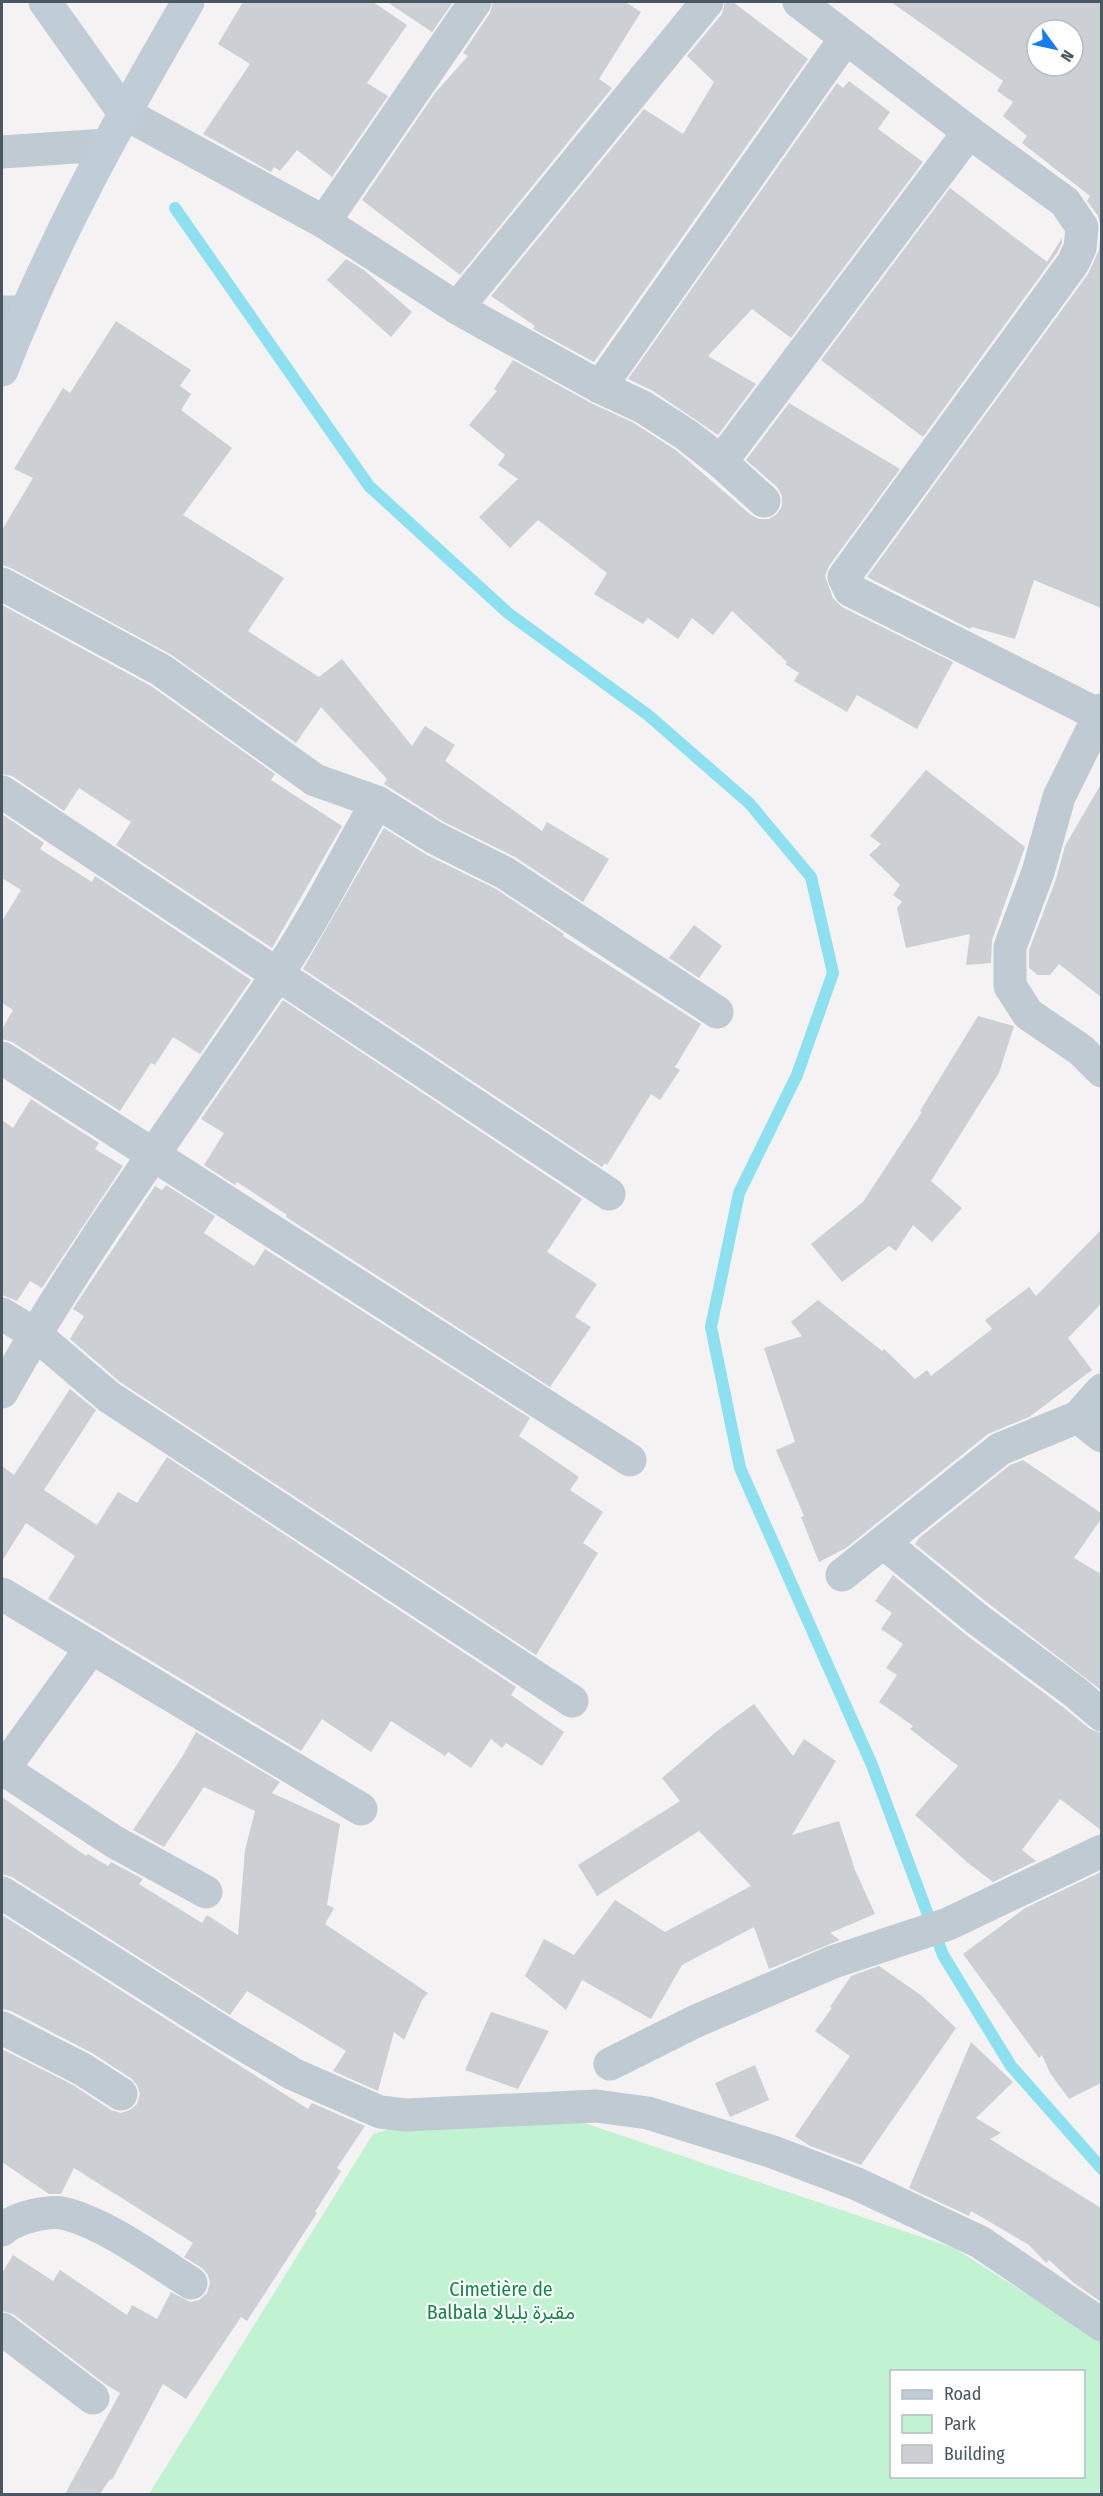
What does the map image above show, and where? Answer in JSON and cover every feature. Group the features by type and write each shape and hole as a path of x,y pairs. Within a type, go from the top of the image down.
{"street":[{"path":"45,2 124,113 324,222 457,308 600,387 642,407 688,435 722,462 764,501"},
{"path":"2,370 13,312 188,2"},
{"path":"324,222 475,2"},
{"path":"457,308 707,2"},
{"path":"799,2 845,39 1065,202 1082,227 1080,248 1073,263 844,577 850,590 1100,713 1059,797 1038,872 1010,947 1010,986 1028,1014 1081,1050 1101,1071"},
{"path":"600,387 845,39"},
{"path":"722,462 969,132"},
{"path":"2,152 106,145"},
{"path":"2,584 161,670 315,780 377,802 435,838 505,873 717,1012"},
{"path":"2,792 609,1194"},
{"path":"2,1392 35,1334 152,1155 278,973 377,802"},
{"path":"2,1058 630,1460"},
{"path":"2,1314 35,1334 109,1397 572,1701"},
{"path":"842,1575 1000,1449 1090,1427 1101,1390"},
{"path":"884,1543 977,1619 1075,1692 1101,1715"},
{"path":"2,1594 360,1809"},
{"path":"92,1647 2,1770 113,1841 206,1892"},
{"path":"610,2064 694,2022 833,1962 948,1924 1101,1851"},
{"path":"2,1893 226,2035 293,2074 380,2112 406,2115 596,2106 648,2113 773,2152 857,2184 980,2242 1101,2325"},
{"path":"2,2028 82,2069 121,2094"},
{"path":"2,2230 7,2225 31,2215 64,2213 108,2231 191,2283"},
{"path":"2,2330 93,2398"}],"green space":[{"name":"Cimetière de Balbala مقبرة بلبالا","path":"501,2095 954,2248 1101,2341 1101,2494 149,2494 373,2134"}],"building":[{"path":"243,2 373,2 407,25 367,83 388,96 332,177 297,150 280,171 274,167 271,172 203,134 250,64 218,44"},
{"path":"387,2 453,2 432,32"},
{"path":"493,2 625,2 641,12 599,79 612,88 460,275 362,200 435,93 468,56 463,53 490,13"},
{"path":"725,2 733,2 808,59 594,362 533,329 535,326 491,296 644,109 683,134 714,82 687,56 722,14"},
{"path":"891,2 1101,2 1101,228 1098,216 1087,201 1090,196 1022,143 1027,136 1003,116 1013,102 997,91 1003,81"},
{"path":"849,81 890,112 878,129 923,162 791,338 752,309 708,356 756,384 718,435 653,391 628,379 837,83 843,88"},
{"path":"950,188 1047,262 1062,238 1062,243 923,437 821,360"},
{"path":"1101,228 1101,608 1034,580 1015,639 972,627 970,629 867,577 1088,274 1099,250"},
{"path":"346,259 364,270 412,312 391,337 327,280"},
{"path":"116,321 191,370 180,386 191,394 181,410 232,448 183,515 284,578 248,631 319,677 342,659 412,746 425,726 455,745 445,761 542,831 547,822 609,859 583,902 515,857 444,822 384,784 387,779 321,707 296,743 170,654 2,565 2,530 33,478 14,469 63,388 70,393"},
{"path":"513,360 591,403 634,423 677,451 751,515 759,519 769,519 777,514 782,506 782,496 777,487 746,460 789,403 900,469 829,566 825,576 833,598 842,607 953,662 917,729 857,695 847,712 794,681 799,673 785,664 787,662 732,611 713,635 692,618 678,639 648,618 643,624 594,594 607,573 538,520 510,548 479,517 518,479 498,465 505,455 469,425 497,391 494,389"},
{"path":"2,605 151,686 275,774 271,780 342,826 272,948 116,845 131,822 79,788 64,811 12,776 2,774"},
{"path":"926,770 1025,847 992,940 991,963 966,965 970,934 906,948 897,908 902,902 893,895 900,885 869,855 881,844 870,836"},
{"path":"1101,784 1101,997 1059,964 1050,975 1038,975 1029,968 1029,950 1056,879 1065,846"},
{"path":"2,814 44,843 40,849 92,882 95,876 251,980 200,1054 173,1037 155,1065 151,1063 120,1111 12,1042 2,1039 2,1029 13,1010 2,1003 2,921 21,890 2,878"},
{"path":"384,828 427,855 496,889 564,934 563,936 701,1024 675,1067 680,1070 660,1100 651,1094 607,1165 605,1163 602,1167 303,969"},
{"path":"694,925 722,946 699,978 669,958"},
{"path":"283,1000 582,1199 547,1252 597,1284 575,1317 591,1327 550,1387 286,1217 287,1215 237,1182 235,1185 204,1165 224,1133 201,1119"},
{"path":"978,1016 1014,1026 999,1073 931,1181 962,1208 932,1242 913,1225 896,1251 889,1246 842,1282 811,1244 863,1202 922,1112 920,1111"},
{"path":"31,1099 99,1143 95,1149 123,1166 42,1288 30,1281 17,1301 2,1295 2,1120 13,1128"},
{"path":"166,1185 215,1216 204,1233 254,1266 265,1249 530,1418 519,1436 579,1477 570,1490 603,1512 583,1543 598,1553 536,1655 120,1382 70,1339 84,1316 73,1309 155,1186 162,1190"},
{"path":"1101,1230 1101,1304 1068,1338 1092,1370 1029,1417 988,1434 846,1548 819,1562 801,1517 804,1516 776,1450 795,1442 764,1348 802,1336 791,1322 818,1300 882,1351 884,1349 915,1379 927,1370 931,1376 992,1329 985,1320 1029,1287 1036,1296"},
{"path":"70,1389 96,1410 44,1490 97,1525 118,1492 137,1503 167,1457 516,1687 511,1695 564,1732 542,1766 506,1743 502,1748 491,1739 471,1768 448,1752 445,1756 391,1721 371,1752 322,1719 301,1751 48,1599 75,1556 26,1523 2,1561 2,1466 14,1475"},
{"path":"1023,1460 1101,1513 1101,1519 1074,1558 1101,1574 1101,1690 915,1544 919,1538 1010,1465"},
{"path":"893,1575 965,1634 1090,1729 1101,1733 1101,1830 1060,1799 1022,1850 1036,1861 993,1882 968,1863 915,1815 958,1766 910,1729 913,1726 879,1702 897,1675 886,1668 903,1644 881,1629 892,1613 875,1601"},
{"path":"754,1704 793,1756 804,1739 836,1761 792,1835 839,1821 855,1870 875,1914 830,1933 840,1940 769,1969 754,1927 682,1965 651,2019 582,1980 566,2010 525,1976 544,1939 574,1955 615,1900 665,1932 751,1886 699,1831 597,1896 578,1865 680,1801 662,1778 717,1731"},
{"path":"196,1732 280,1782 272,1793 340,1824 327,1905 334,1908 325,1924 428,1993 422,2000 404,2040 394,2032 378,2091 333,2071 346,2051 247,1991 230,2015 12,1877 2,1874 2,1797 86,1856 88,1854 108,1866 111,1862 143,1879 139,1884 202,1923 207,1915 238,1935 245,1850 255,1811 204,1787 164,1847 133,1830"},
{"path":"1101,1872 1101,2083 1069,2099 1050,2073 1042,2055 1039,2058 963,1954 1025,1908"},
{"path":"2,1915 308,2109 312,2103 365,2126 337,2168 341,2171 315,2212 317,2213 247,2321 241,2317 186,2399 163,2384 112,2480 110,2479 100,2494 65,2494 120,2393 13,2314 2,2311 2,2273 13,2255 53,2281 60,2270 127,2315 132,2305 157,2319 171,2292 190,2302 199,2300 207,2293 210,2283 208,2275 202,2268 184,2257 193,2243 74,2168 61,2194 49,2194 2,2162 2,2049 73,2085 111,2110 121,2113 130,2110 137,2104 140,2094 132,2079 92,2053 11,2011 2,2009"},
{"path":"879,1966 922,1996 956,2028 861,2165 810,2146 795,2136 850,2056 815,2031 851,1976"},
{"path":"491,2012 549,2031 518,2089 465,2070"},
{"path":"971,2042 1013,2082 976,2118 1001,2133 990,2139 1101,2208 1101,2302 1074,2283 1049,2260 1046,2263 1029,2245 971,2211 969,2216 909,2188"},
{"path":"755,2065 769,2100 730,2117 715,2083"}],"waterway":[{"path":"175,208 369,486 508,613 648,715 749,803 811,877 833,973 797,1075 739,1193 711,1327 740,1468 872,1765 943,1955 1011,2066 1102,2169"}]}
